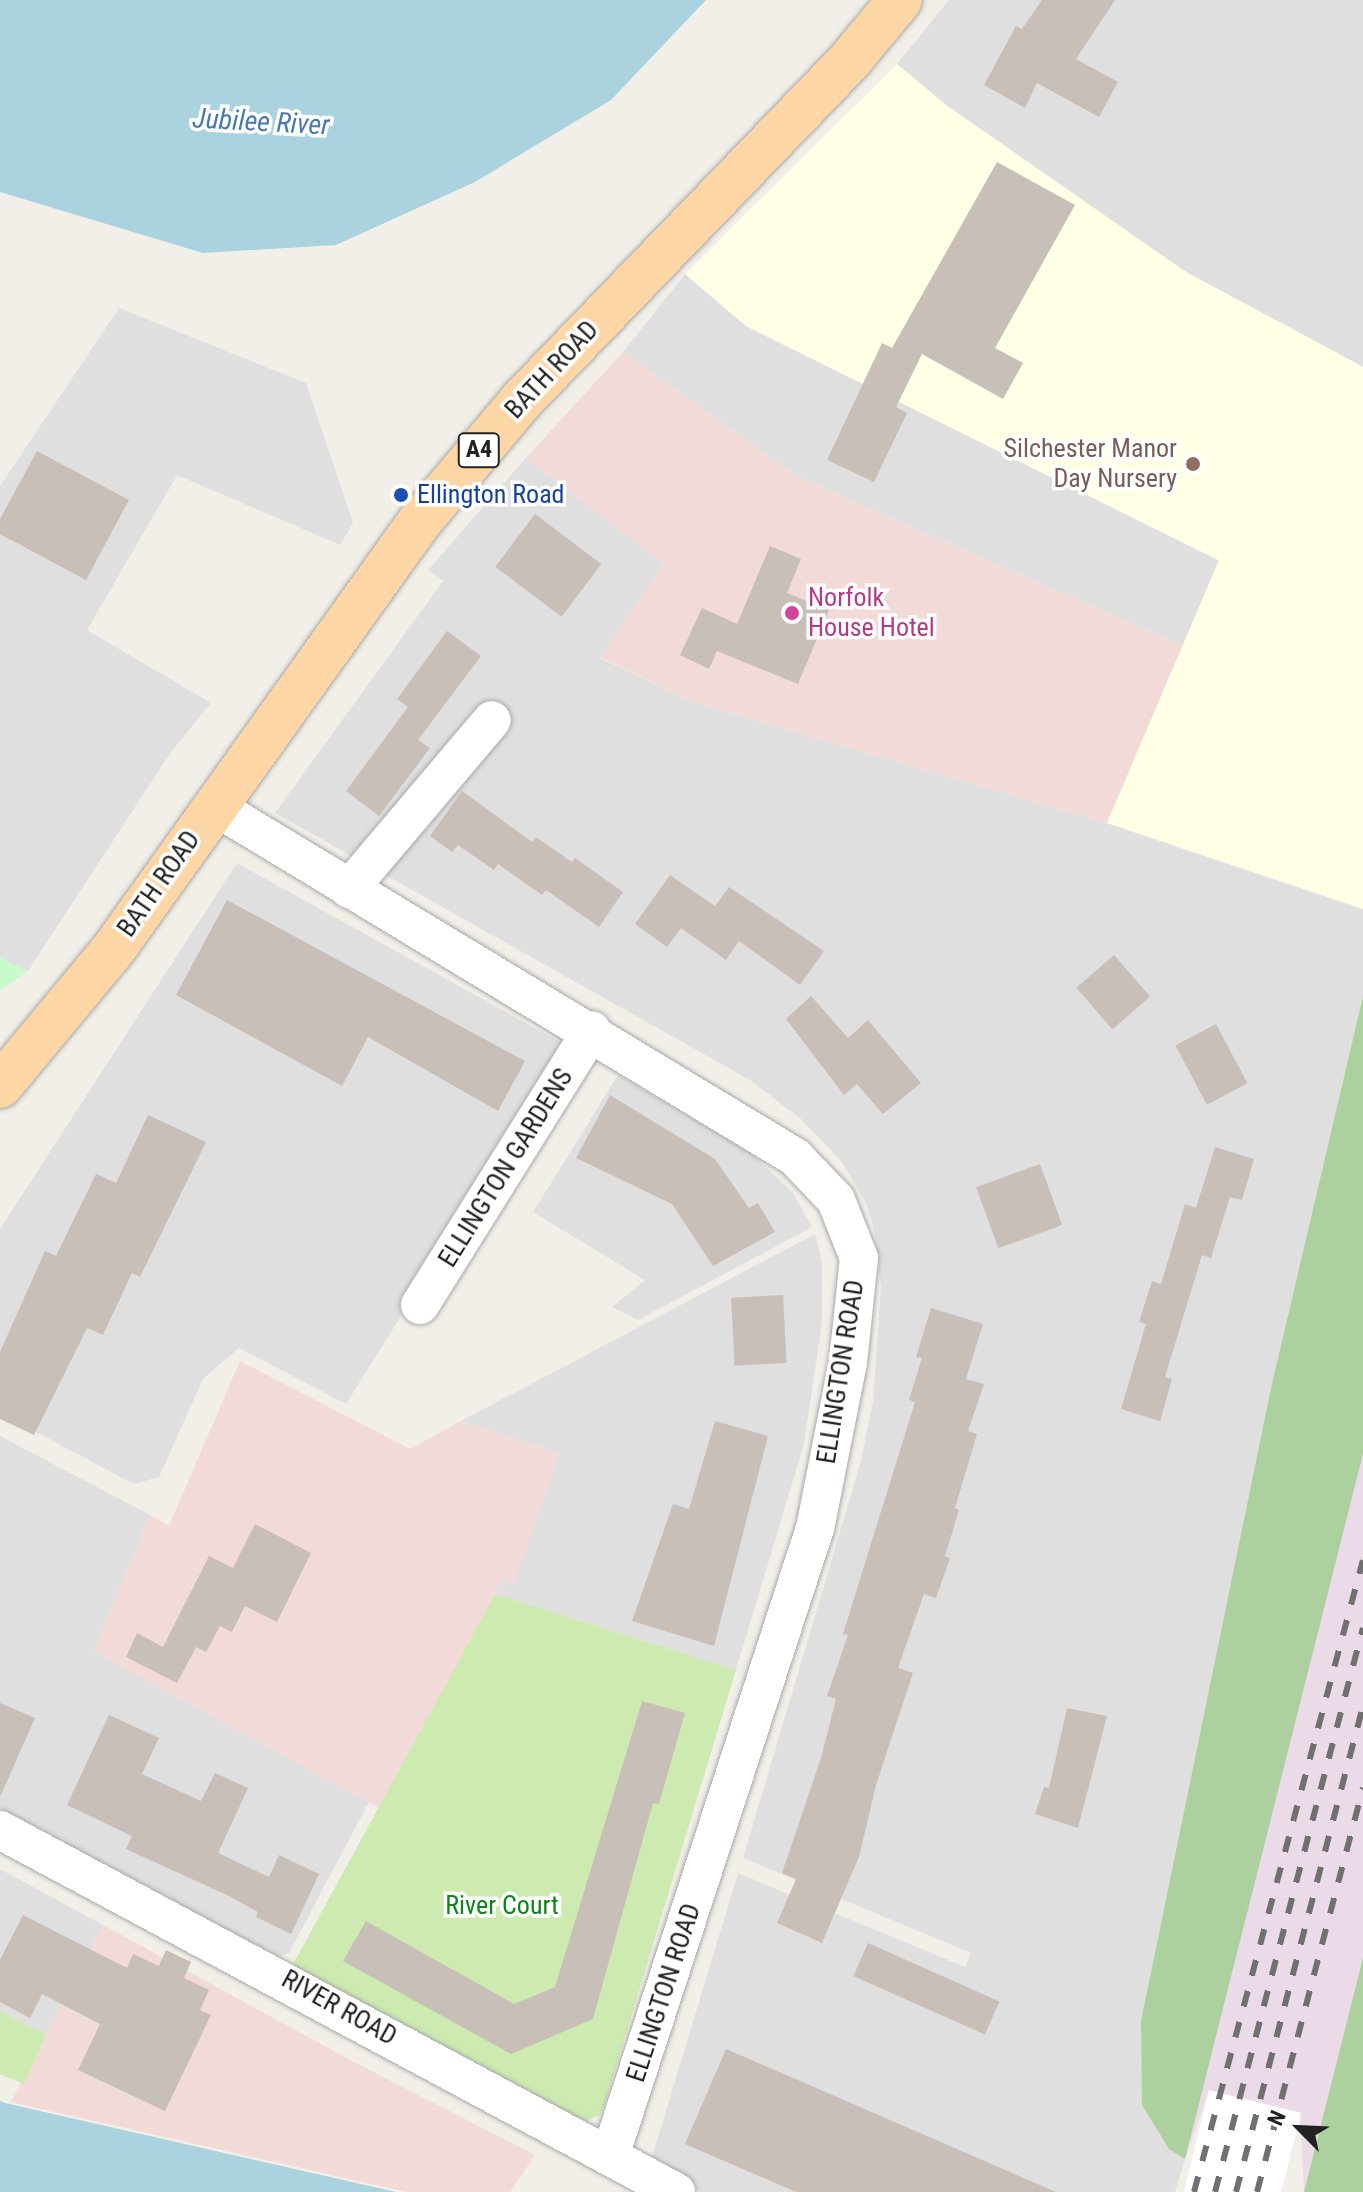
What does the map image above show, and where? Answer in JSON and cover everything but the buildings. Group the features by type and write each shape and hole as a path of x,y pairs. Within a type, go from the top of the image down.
{"main road":[{"name":"BATH ROAD","path":"0,1086 69,1002 420,521 521,401 850,60 900,0"},
{"name":"BATH ROAD","path":"0,1033 69,1002"}],"street":[{"path":"349,889 492,720"},
{"name":"ELLINGTON ROAD","path":"214,806 349,889 592,1030 795,1157 836,1200 859,1258 848,1362 815,1528 610,2156"},
{"name":"ELLINGTON GARDENS","path":"420,1305 592,1030"},
{"name":"RIVER ROAD","path":"0,1830 676,2192"}],"shaded area":[{"path":"949,0 1363,0 1363,367 1186,272 946,105 897,64"},
{"name":"Silchester Manor Day Nursery","path":"897,64 946,105 1186,272 1363,367 1363,909 1107,823 1219,560 746,326 685,274"},
{"path":"685,274 746,326 1219,561 1183,646 798,477 623,352"},
{"path":"119,308 306,383 353,523 340,545 177,475 87,630 211,703 171,752 28,971 0,958 0,486"},
{"path":"623,352 798,477 1183,646 1107,823 693,702 600,657 664,564 526,458"},
{"path":"526,458 665,564 600,658 693,702 1107,823 1363,909 1363,996 1271,1388 1141,2021 1142,2105 1169,2149 1185,2159 1175,2192 701,2192 649,2167 738,1873 965,1967 971,1953 743,1858 861,1461 873,1402 881,1286 874,1228 865,1201 841,1161 801,1119 750,1080 275,813 443,581 428,570"},
{"path":"237,863 569,1047 346,1404 239,1348 203,1379 159,1477 134,1484 0,1413 0,1229"},
{"path":"1363,996 1363,2192 1304,2192 1300,2113 1209,2091 1185,2159 1169,2149 1142,2105 1141,2021 1271,1388"},
{"path":"618,1075 752,1154 793,1193 812,1227 638,1320 612,1307 645,1280 533,1212"},
{"path":"815,1234 822,1261 822,1322 804,1444 736,1670 495,1594 503,1579 513,1584 559,1453 461,1421"},
{"path":"240,1361 410,1449 461,1421 559,1453 514,1584 503,1580 379,1808 94,1651 150,1515 169,1526"},
{"path":"0,1436 150,1515 94,1651 369,1802 289,1953 271,1959 0,1808"},
{"path":"0,1869 103,1925 46,2035 0,2011"},
{"path":"103,1925 354,2062 535,2155 510,2192 406,2192 11,2102"}],"green space":[{"path":"0,958 28,971 0,990"},
{"path":"1363,996 1363,1454 1185,2159 1169,2149 1142,2105 1141,2021 1271,1388"},
{"name":"River Court","path":"495,1594 736,1670 605,2103 600,2115 584,2122 291,1968"},
{"path":"1363,1958 1363,2192 1304,2192"},
{"path":"0,2011 46,2035 24,2084 0,2074"}],"water":[{"name":"Jubilee River","path":"0,0 706,0 611,100 475,182 336,245 203,253 0,192"},
{"path":"0,2101 5,2103 396,2192 0,2192"}],"pier":[{"path":"1209,2090 1301,2113 1281,2192 1184,2192"}],"railway":[{"path":"1194,2192 1363,1560"},
{"path":"1215,2192 1363,1628"},
{"path":"1236,2192 1363,1706"},
{"path":"1257,2192 1363,1788"}],"place":[{"name":"Silchester Manor Day Nursery","path":"1193,464"},
{"name":"Ellington Road","path":"401,495"},
{"name":"Norfolk House Hotel","path":"792,613"}]}
